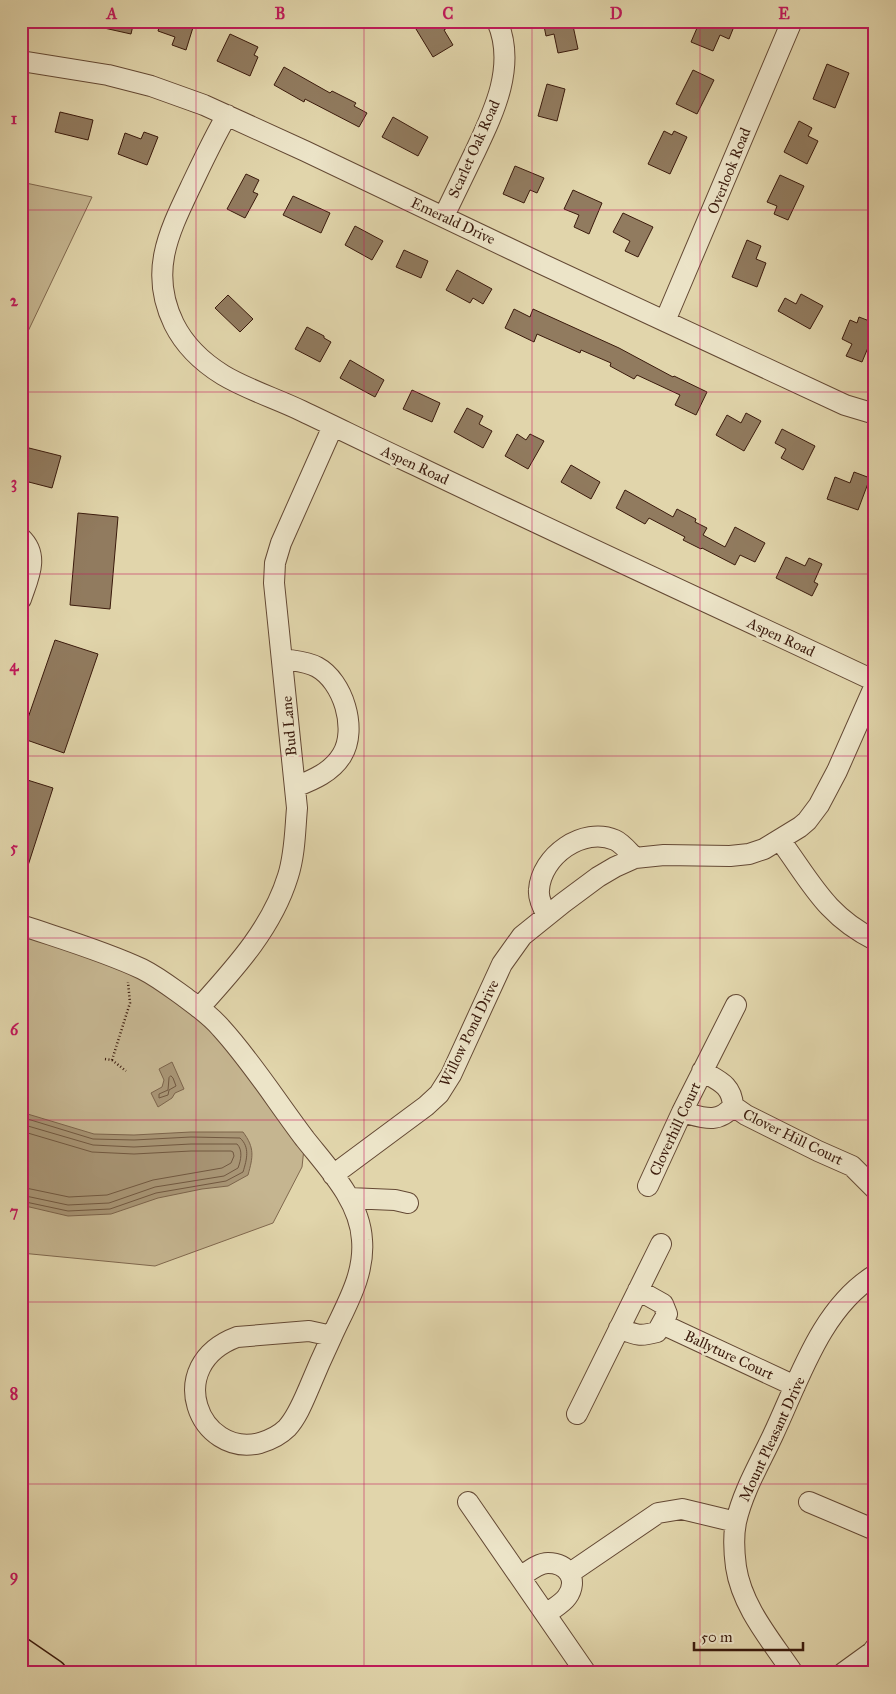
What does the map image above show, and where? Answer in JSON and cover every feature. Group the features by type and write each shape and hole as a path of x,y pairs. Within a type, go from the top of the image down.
{"street":[{"name":"Scarlet Oak Road","path":"444,216 488,124 501,87 504,67 504,45 497,21"},
{"name":"Overlook Road","path":"665,321 792,21"},
{"name":"Emerald Drive","path":"21,61 108,75 169,92 226,115 845,405 875,414"},
{"name":"Aspen Road","path":"226,115 173,223 162,265 163,286 174,323 191,349 208,365 226,377 303,411 875,681"},
{"name":"Bud Lane","path":"199,1008 224,981 269,922 280,899 288,874 294,844 297,808 274,583 275,563 284,534 332,426"},
{"path":"21,538 28,546 32,564 21,599"},
{"path":"283,659 316,666 332,681 342,696 349,729 342,756 333,766 318,777 295,787"},
{"name":"Willow Pond Drive","path":"333,1175 426,1106 439,1094 451,1075 502,964 522,936 546,915 598,877 635,858 664,855 730,856 749,854 764,849 780,840 807,821 819,805 837,771 875,685"},
{"path":"546,915 538,891 541,878 550,860 561,850 587,838 606,838 617,841 635,858"},
{"path":"780,840 824,902 845,922 862,934 875,940"},
{"path":"21,925 107,954 143,970 160,979 220,1026 242,1052 333,1175 358,1218 363,1253 358,1281 297,1416 278,1435 257,1444 230,1441 215,1432 205,1421 199,1411 195,1392 197,1376 204,1359 226,1341 237,1337 310,1331 332,1336"},
{"path":"702,1071 736,1005"},
{"name":"Clover Hill Court","path":"702,1071 724,1084 730,1090 733,1106"},
{"name":"Cloverhill Court","path":"648,1186 702,1071"},
{"name":"Clover Hill Court","path":"682,1112 711,1119 722,1116 733,1106"},
{"name":"Clover Hill Court","path":"733,1106 818,1151 852,1166 875,1189"},
{"path":"348,1198 395,1200 408,1203"},
{"path":"577,1414 661,1244"},
{"name":"Mount Pleasant Drive","path":"793,1673 755,1616 740,1582 736,1568 734,1546 736,1522 749,1484 816,1341 831,1317 858,1287 875,1274"},
{"path":"619,1328 637,1336 645,1336 657,1332 662,1324 666,1314 663,1304 638,1290"},
{"name":"Ballyture Court","path":"662,1324 795,1386"},
{"path":"468,1502 586,1673"},
{"path":"809,1502 875,1530"},
{"path":"570,1573 658,1513 682,1509 736,1522"},
{"path":"520,1577 538,1565 548,1563 562,1566 570,1573 572,1586 567,1597 546,1614"},
{"path":"843,1673 875,1648"}],"path":[{"path":"112,1060 130,1003 127,978"},
{"path":"105,1059 112,1060 126,1071"}],"shaded area":[{"path":"21,182 92,197 21,346"},
{"path":"21,931 107,954 199,1008 305,1139 302,1167 273,1223 155,1266 21,1253"}],"water":[{"path":"172,1062 184,1089 175,1093 172,1098 158,1107 151,1093 162,1087 164,1080 159,1069"},
{"path":"21,1112 94,1134 134,1135 243,1132 250,1143 252,1153 250,1169 248,1175 228,1186 158,1198 111,1214 68,1216 21,1205"}],"building":[{"path":"96,21 134,21 131,34 95,26"},
{"path":"161,21 195,21 186,50 172,45 175,37 158,31"},
{"path":"429,21 457,21 444,30 453,45 433,57 416,29"},
{"path":"543,21 572,21 578,49 558,53 554,34 546,36"},
{"path":"700,21 728,21 735,24 729,39 720,35 713,51 691,42"},
{"path":"230,34 258,47 254,55 258,57 250,76 217,61"},
{"path":"827,64 849,73 835,108 813,99"},
{"path":"284,67 330,93 332,91 356,103 354,106 367,113 359,127 305,99 304,102 274,85"},
{"path":"693,70 714,80 697,114 676,104"},
{"path":"547,84 565,89 557,121 538,116"},
{"path":"60,112 93,120 88,140 55,132"},
{"path":"393,117 428,137 418,156 382,137"},
{"path":"799,121 812,128 808,136 818,141 807,164 784,152"},
{"path":"664,131 672,135 674,131 687,137 670,174 648,164"},
{"path":"144,132 158,137 147,165 118,154 125,133 141,139"},
{"path":"515,166 544,178 537,193 530,190 524,203 503,194"},
{"path":"246,174 259,180 253,192 258,194 245,218 227,209"},
{"path":"780,175 804,186 788,220 774,214 777,206 767,202"},
{"path":"573,190 602,203 589,234 574,227 579,215 564,209"},
{"path":"293,196 330,213 321,233 283,215"},
{"path":"623,213 653,227 638,257 625,251 630,241 613,232"},
{"path":"355,226 383,241 372,260 345,245"},
{"path":"747,240 761,246 756,259 766,263 757,287 732,277"},
{"path":"404,250 428,261 421,278 396,267"},
{"path":"457,270 492,289 483,304 473,298 470,303 446,290"},
{"path":"801,294 823,306 810,329 778,311 785,298 796,304"},
{"path":"228,295 253,319 240,332 215,308"},
{"path":"514,309 530,317 533,309 619,348 673,377 707,392 696,415 675,405 680,395 637,375 634,379 610,366 611,363 581,350 580,353 537,334 534,342 505,328"},
{"path":"859,317 872,322 869,329 875,331 862,362 846,356 852,344 842,339 850,320 857,323"},
{"path":"307,327 331,342 320,362 295,349"},
{"path":"350,360 384,380 375,397 340,378"},
{"path":"412,390 440,403 432,422 403,409"},
{"path":"467,408 483,416 479,424 492,431 483,448 454,432"},
{"path":"746,413 761,421 744,451 716,435 727,415 741,423"},
{"path":"782,429 815,446 803,470 781,458 786,449 775,443"},
{"path":"517,434 526,440 530,434 544,441 528,469 505,456"},
{"path":"21,446 61,456 52,488 21,480"},
{"path":"571,465 600,482 591,499 561,482"},
{"path":"854,472 870,478 858,510 827,499 835,477 850,483"},
{"path":"625,490 673,517 677,509 696,519 695,522 707,528 703,535 725,547 735,527 765,543 755,562 740,555 735,565 683,540 685,537 649,518 645,524 616,508"},
{"path":"78,513 118,517 110,609 70,605"},
{"path":"786,557 805,566 809,558 822,564 814,582 818,584 812,596 776,578"},
{"path":"55,640 98,654 64,753 21,738"},
{"path":"21,778 53,788 24,878 21,878"}]}
